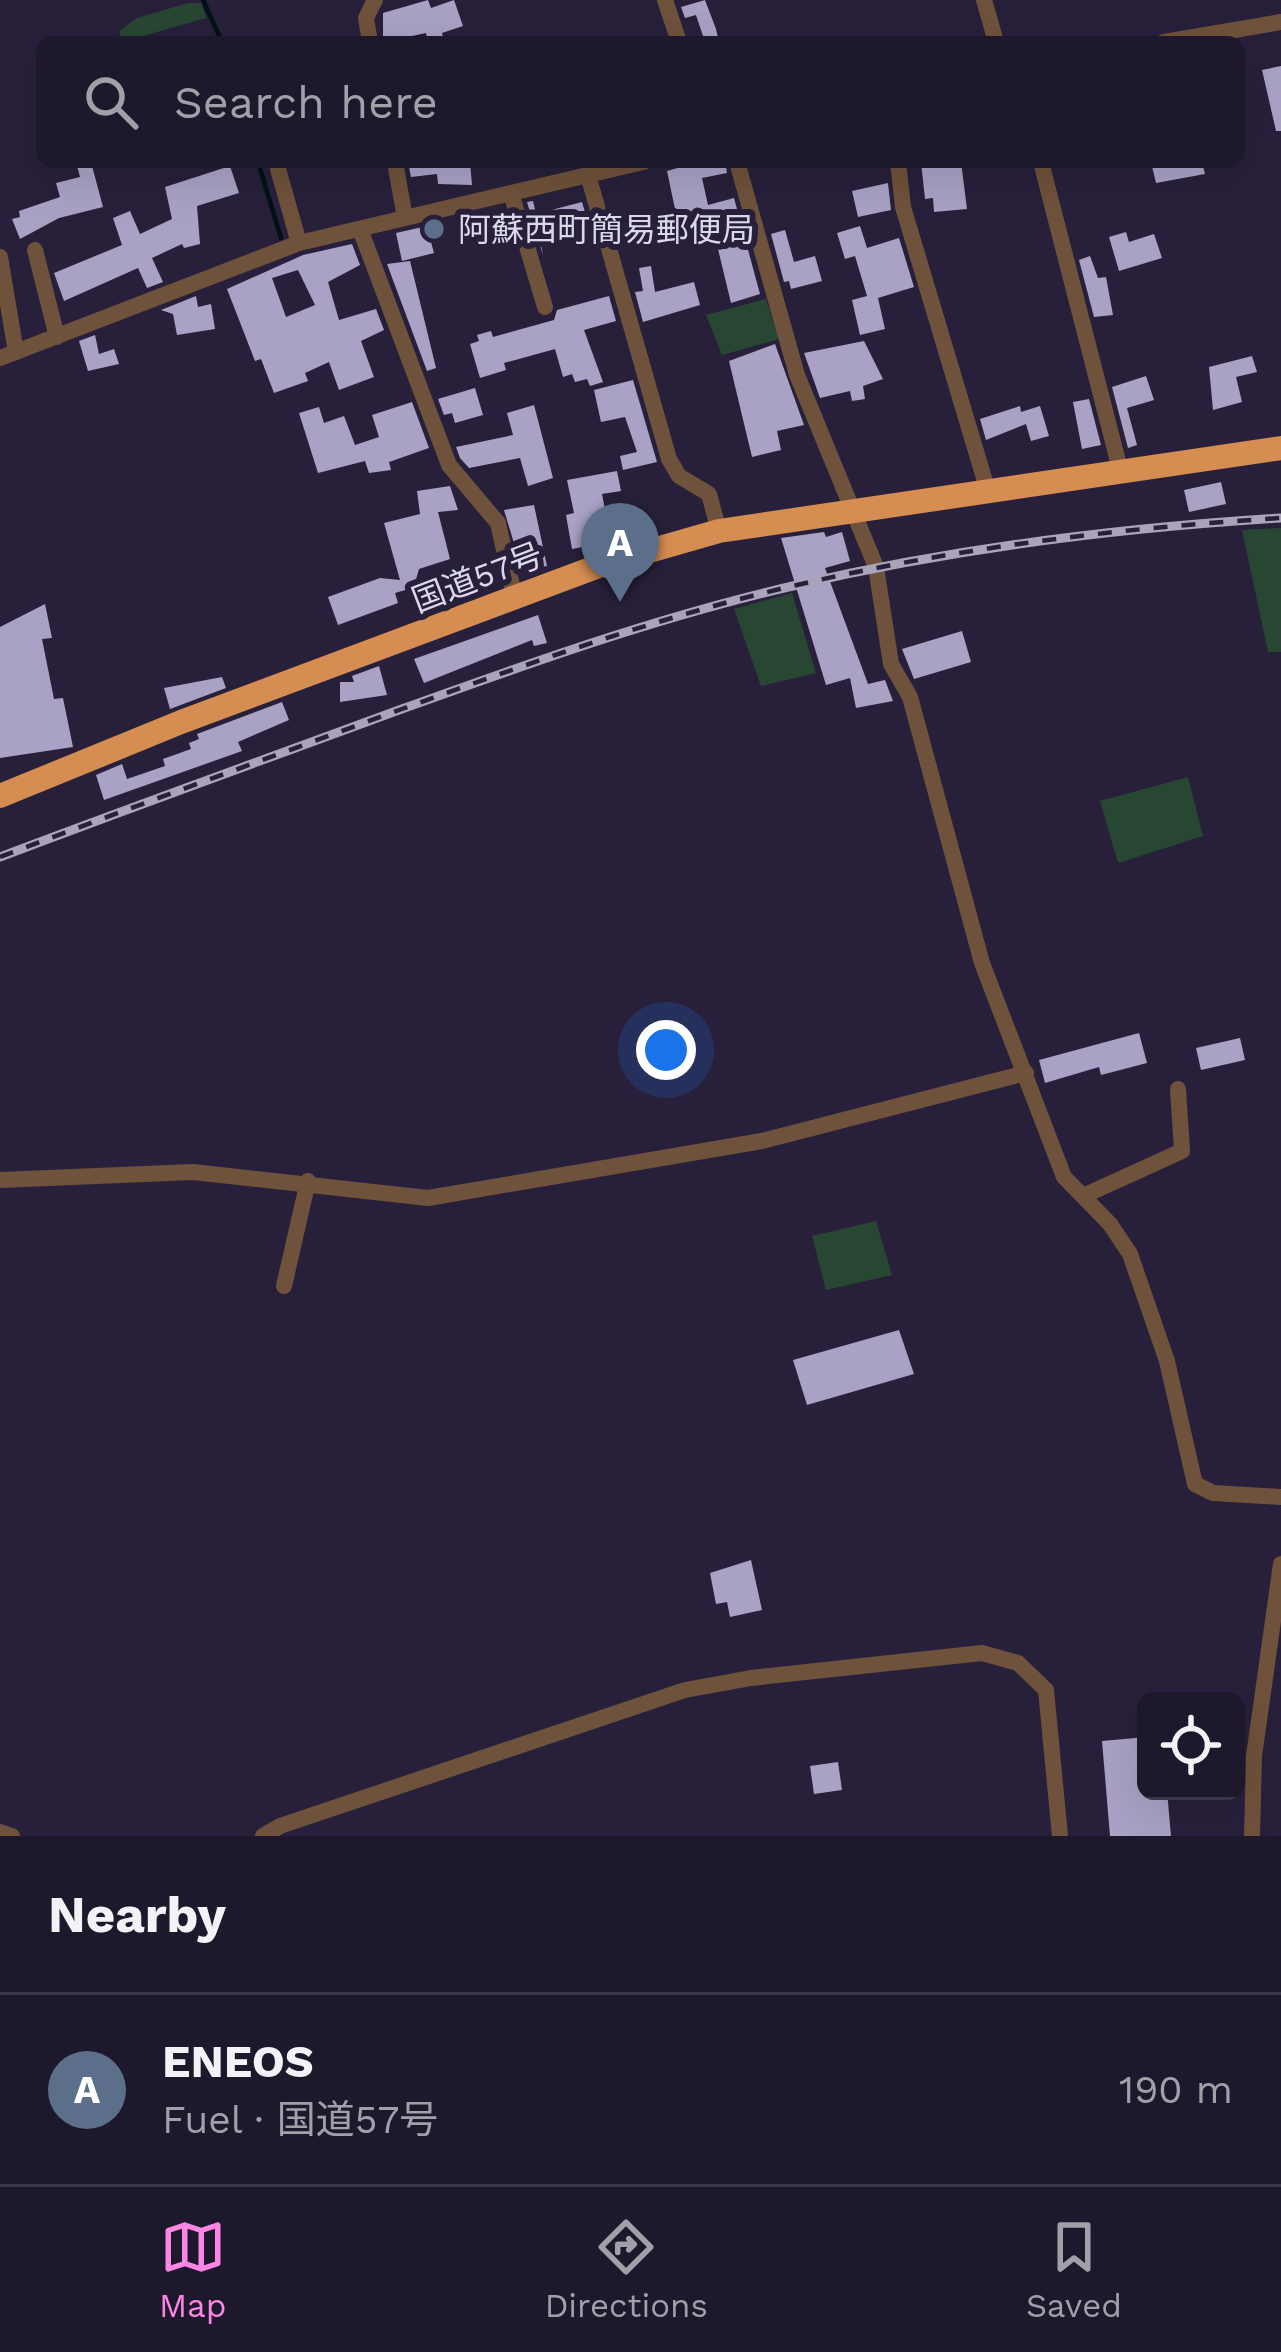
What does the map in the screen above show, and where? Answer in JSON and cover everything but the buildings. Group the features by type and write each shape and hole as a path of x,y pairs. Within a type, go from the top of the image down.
{"highway":[{"name":"国道57号","path":"0,796 181,722 604,564 719,531 1281,448"}],"street":[{"path":"369,36 366,18 375,0"},
{"path":"665,0 677,36"},
{"path":"984,0 994,36"},
{"path":"1199,36 1281,22"},
{"path":"395,168 406,218"},
{"path":"0,257 8,355 299,243 618,168"},
{"path":"739,168 797,375 876,567 891,664 910,697 982,963 1064,1177 1130,1254 1167,1361 1195,1484 1213,1493 1281,1497"},
{"path":"899,168 903,208 987,488"},
{"path":"1043,168 1120,469"},
{"path":"278,169 299,243"},
{"path":"588,175 669,459 679,476 709,494 719,531"},
{"path":"511,193 545,307"},
{"path":"360,229 449,465 498,523 514,599"},
{"path":"34,250 57,337"},
{"path":"0,1180 139,1170 308,1181 428,1198 762,1141 1025,1073"},
{"path":"1083,1196 1182,1151 1178,1090"},
{"path":"284,1286 308,1181"},
{"path":"1252,1836 1253,1756 1281,1564"},
{"path":"262,1836 686,1690 751,1678 982,1653 1018,1664 1046,1690 1060,1836"},
{"path":"0,1832 12,1836"}],"green space":[{"path":"201,3 206,18 143,36 120,36 119,31 137,18"},
{"path":"766,299 779,339 722,355 706,315"},
{"path":"1281,528 1281,652 1268,652 1242,530"},
{"path":"792,593 816,673 761,686 734,609"},
{"path":"1188,777 1203,836 1118,863 1100,801"},
{"path":"876,1221 892,1275 826,1290 812,1236"}],"waterway":[{"path":"203,0 219,36"},
{"path":"260,168 281,238"}],"railway":[{"path":"0,857 497,675 746,597 977,550 1159,527 1281,518"}],"place":[{"name":"阿蘇西町簡易郵便局","path":"434,229"},
{"name":"ENEOS","path":"620,602"}]}
